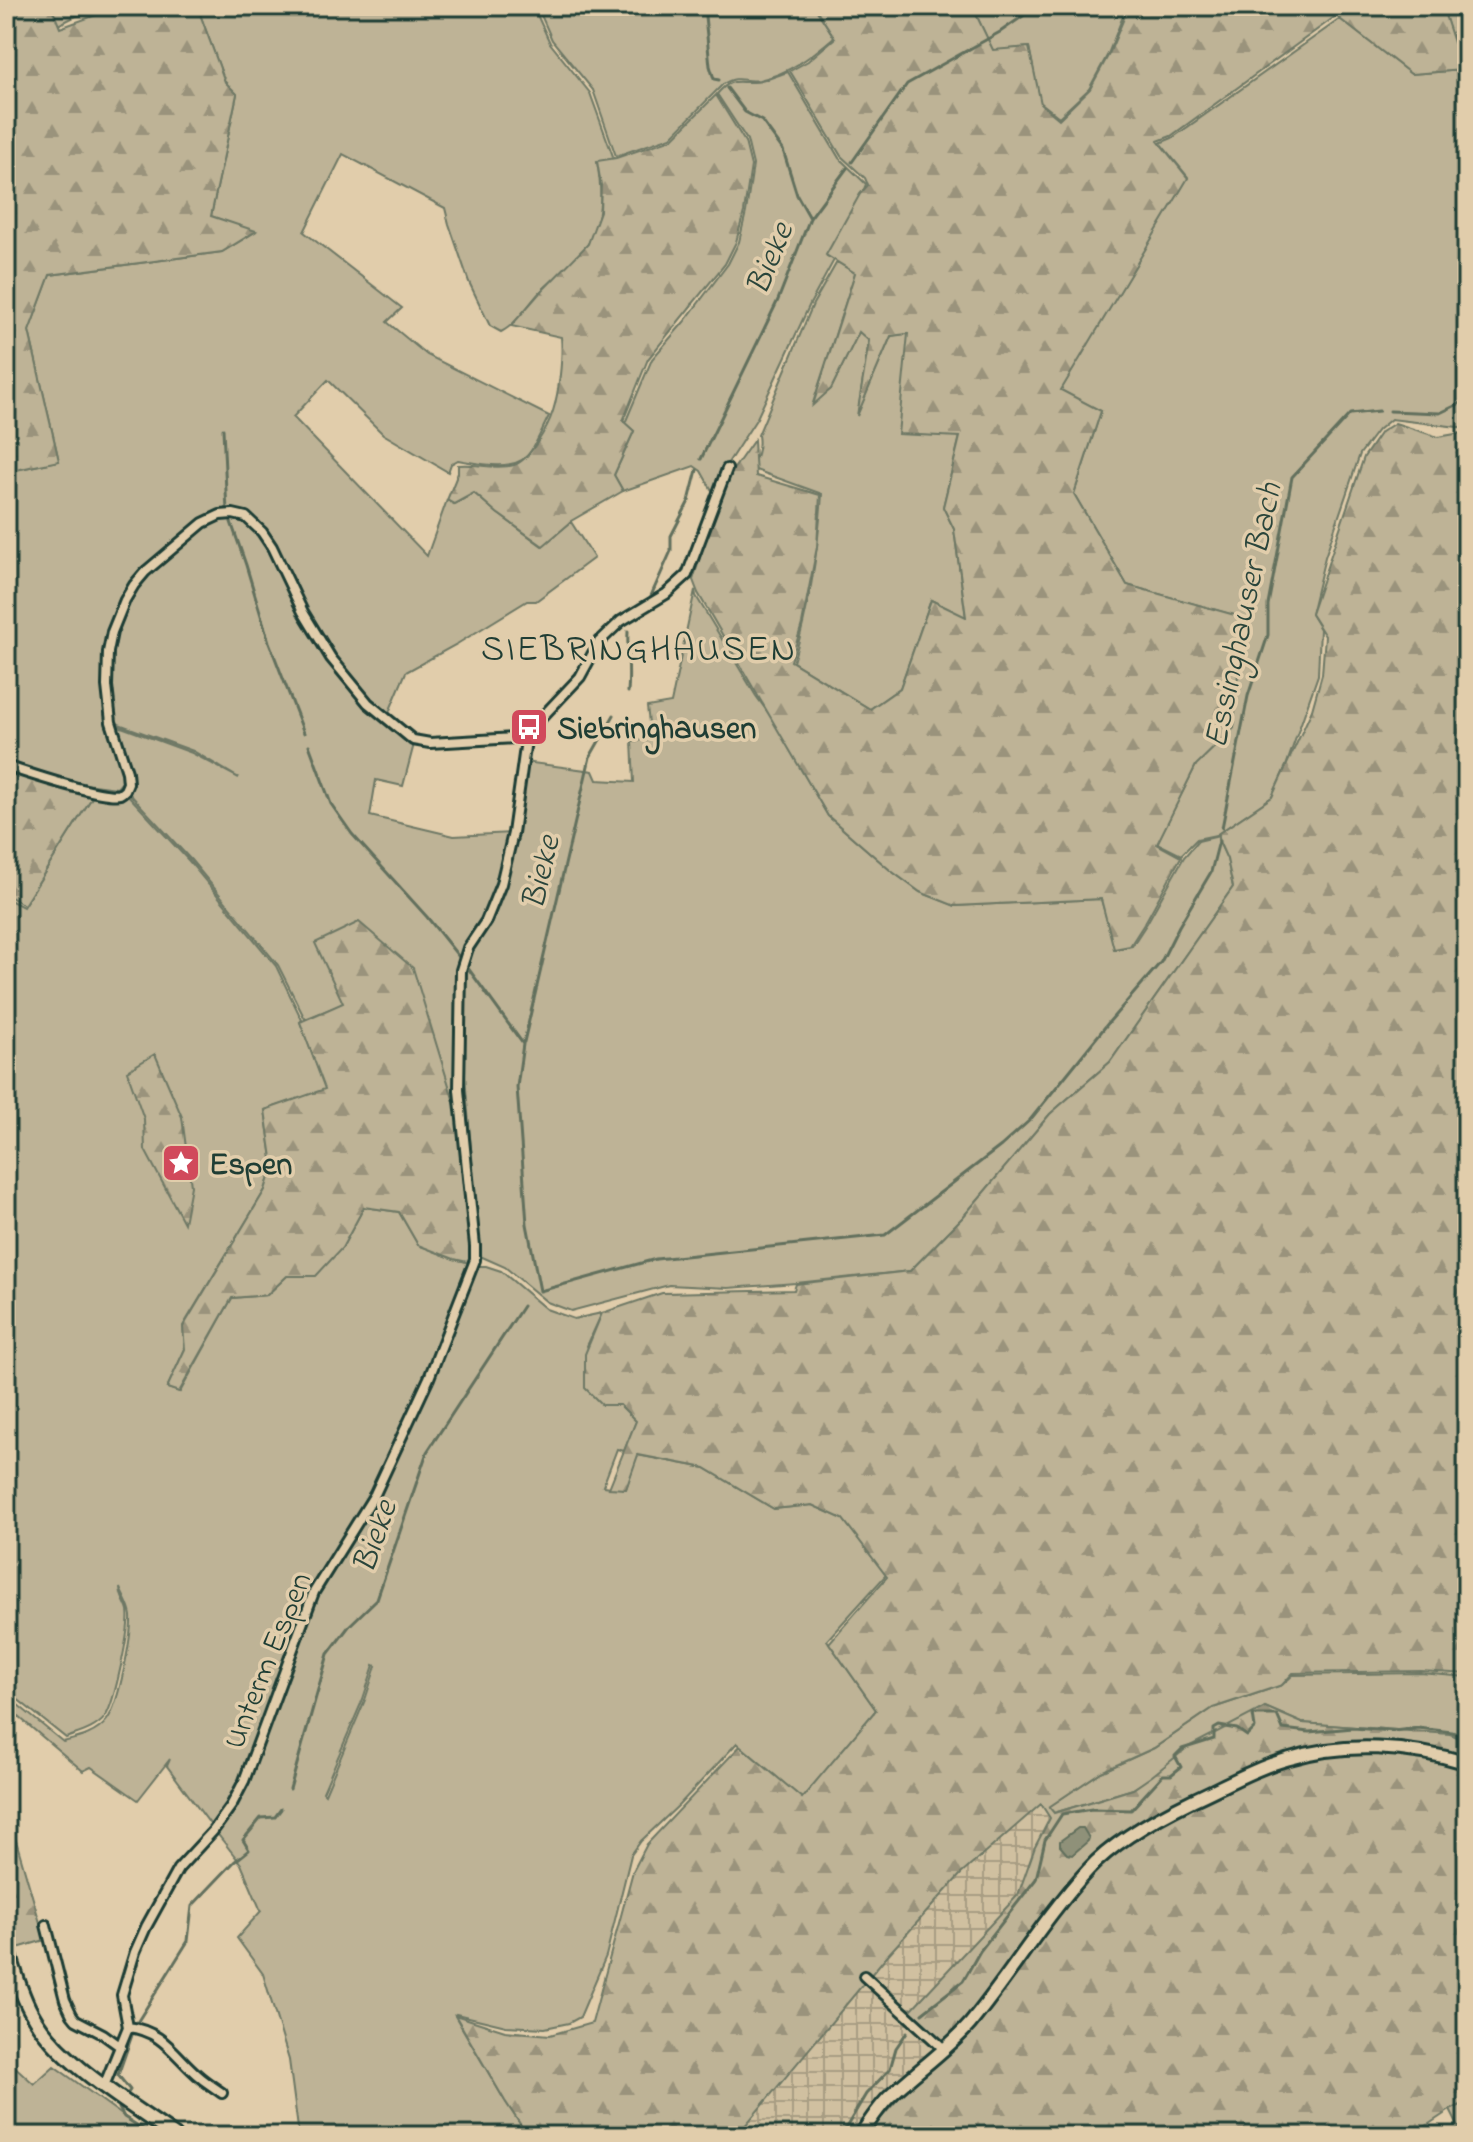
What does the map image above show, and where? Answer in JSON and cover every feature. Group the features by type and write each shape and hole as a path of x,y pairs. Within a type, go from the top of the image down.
{"main road":[{"path":"6,1942 13,1984 41,2029 71,2060 175,2136"}],"street":[{"path":"6,766 52,782 115,794 125,790 127,772 111,722 108,697 108,652 112,632 125,600 145,572 203,523 220,515 233,514 246,517 262,532 283,567 303,612 331,658 368,703 413,740 430,743 515,738 527,733 580,677 599,642 621,621 666,594 687,575 727,469"},
{"name":"Unterm Espen","path":"128,2027 122,1995 135,1952 178,1869 213,1831 244,1781 310,1600 375,1494 429,1378 475,1260 459,1090 461,970 468,948 486,921 501,884 513,833 527,733"},
{"path":"860,2136 887,2099 967,2027 1044,1922 1090,1867 1154,1821 1246,1775 1288,1758 1352,1748 1388,1748 1467,1763"},
{"path":"46,1925 65,2000 72,2015 121,2047"},
{"path":"864,1976 944,2049"},
{"path":"104,2086 128,2027 141,2028 167,2044 200,2078 222,2093"}],"shaded area":[{"path":"1041,1804 1050,1818 1035,1847 1018,1895 910,2011 944,2041 872,2107 854,2136 733,2136 739,2133 885,1958 961,1874"},
{"path":"1078,1828 1083,1828 1088,1841 1072,1855 1067,1854 1060,1841"}],"green space":[{"path":"6,6 51,6 60,28 121,6 197,6 225,82 237,94 211,216 256,231 222,252 50,275 29,331 59,461 6,472"},
{"path":"51,6 106,6 58,25"},
{"path":"197,6 533,6 550,43 590,93 614,159 597,162 600,203 589,242 517,320 501,332 490,326 469,282 445,208 343,154 304,232 402,308 387,322 427,355 549,416 533,448 527,456 512,464 458,460 451,464 448,472 383,434 328,380 293,417 427,556 447,500 455,504 474,493 542,546 571,522 594,558 536,601 527,601 406,672 387,717 369,702 332,657 304,611 289,576 246,516 220,514 132,583 108,632 104,684 125,772 124,780 117,788 53,780 6,765 6,472 59,461 29,331 50,275 222,252 255,232 211,216 237,94 225,82"},
{"path":"537,6 814,6 834,37 790,69 759,80 738,79 723,84 671,137 616,156 593,90 552,40"},
{"path":"814,6 972,6 993,50 1029,47 1041,104 1059,119 1090,89 1129,6 1442,6 1463,70 1411,74 1336,16 1171,136 1158,141 1188,178 1061,390 1101,411 1074,494 1127,585 1242,617 1234,728 1196,765 1157,844 1181,857 1130,946 1114,949 1101,899 955,906 920,892 890,870 828,816 693,580 717,503 733,470 754,440 756,476 820,495 817,547 802,624 791,661 870,709 900,688 931,600 966,617 954,529 943,507 960,437 898,434 908,334 891,336 857,416 869,341 859,332 831,389 813,405 855,273 826,255 868,185 865,178 841,156 790,71 808,61 835,38"},
{"path":"972,6 1127,6 1108,54 1089,89 1059,117 1040,102 1029,47 993,51"},
{"path":"1442,6 1467,6 1467,428 1391,419 1378,430 1360,454 1325,557 1311,614 1320,629 1318,675 1286,766 1272,797 1216,835 1197,839 1181,855 1157,843 1196,765 1234,728 1241,617 1127,585 1074,494 1101,411 1060,391 1188,177 1160,143 1172,138 1340,19 1411,74 1462,70"},
{"path":"788,72 839,158 866,184 827,256 834,260 757,418 726,466 714,494 701,471 694,466 623,491 614,475 634,431 625,423 652,359 728,264 739,242 753,165 747,140 717,94 730,83 758,82"},
{"path":"716,95 745,142 751,166 744,212 736,242 725,264 648,359 623,421 634,431 614,475 623,491 571,521 543,546 474,493 454,504 447,500 458,465 500,467 520,462 551,418 559,385 561,337 511,326 588,244 600,211 601,185 597,161 616,158 672,139"},
{"path":"837,262 855,273 813,403 831,389 859,331 869,340 858,412 891,336 908,333 960,436 943,507 954,529 966,618 931,600 900,688 870,709 793,662 812,579 822,494 750,468 758,452 758,435 813,304"},
{"path":"1395,423 1438,437 1467,432 1467,1674 1421,1671 1293,1673 1282,1685 1213,1708 1154,1748 1101,1772 1049,1807 1054,1813 1133,1789 1188,1747 1265,1707 1302,1723 1450,1734 1467,1741 1467,2102 1411,2136 865,2136 951,2048 910,2011 1018,1895 1035,1847 1050,1818 1041,1804 961,1874 885,1958 739,2133 733,2136 528,2136 455,2015 505,2031 550,2035 592,2023 633,1871 647,1844 740,1746 802,1798 876,1710 829,1643 887,1577 843,1519 812,1505 774,1509 705,1468 638,1455 626,1489 609,1488 636,1421 620,1405 602,1405 585,1388 585,1354 602,1313 662,1293 794,1290 796,1284 910,1271 963,1217 1050,1114 1110,1062 1233,887 1227,859 1219,835 1216,835 1272,797 1312,710 1322,674 1325,636 1311,614 1364,457 1381,432"},
{"path":"220,517 244,518 260,533 357,695 414,744 403,786 376,780 370,816 454,836 511,833 493,903 456,968 455,1024 462,1128 343,1004 305,1019 278,965 191,860 128,792 116,725 192,753 239,778 193,751 116,723 112,706 113,651 121,616 134,586 204,524"},
{"path":"695,590 828,816 920,892 956,906 1101,899 1115,949 1132,946 1184,857 1198,841 1219,836 1233,887 1110,1062 1050,1114 963,1217 910,1271 728,1288 669,1285 571,1311 547,1302 505,1267 480,1256 461,1029 463,971 469,950 496,905 525,762 593,771 597,780 634,782 632,741 651,739 647,707 671,703"},
{"path":"6,768 94,794 24,905 6,894"},
{"path":"94,794 127,794 189,861 276,966 302,1020 300,1022 326,1090 265,1110 273,1165 265,1190 183,1326 185,1349 167,1388 180,1392 232,1298 267,1295 287,1276 342,1248 364,1207 399,1212 418,1245 471,1263 427,1376 373,1493 321,1573 304,1607 228,1809 213,1828 167,1766 170,1759 138,1800 91,1767 83,1771 6,1706 6,1695 63,1742 98,1729 112,1712 116,1700 131,1626 128,1605 120,1588 128,1611 124,1648 109,1710 92,1728 66,1738 6,1690 6,898 23,907"},
{"path":"359,922 413,968 462,1128 472,1263 418,1245 399,1212 364,1207 342,1248 316,1276 287,1276 267,1295 232,1298 179,1392 167,1388 185,1349 183,1327 265,1190 273,1165 265,1110 325,1089 300,1022 343,1003 315,943"},
{"path":"155,1054 182,1117 191,1186 184,1223 145,1150 144,1119 127,1071"},
{"path":"474,1266 486,1266 501,1271 546,1309 574,1319 602,1313 587,1346 620,1405 636,1421 624,1451 617,1449 603,1486 626,1489 637,1455 705,1468 774,1509 812,1505 843,1519 886,1575 827,1640 876,1710 802,1799 737,1743 631,1855 606,1956 580,2017 569,2023 545,2028 506,2026 456,2014 528,2136 299,2136 289,2060 263,1974 237,1938 261,1911 241,1864 216,1832 237,1806 308,1610 324,1578 376,1496","holes":["376,1666 365,1700 325,1794 323,1792"]},
{"path":"1420,1673 1467,1677 1467,1741 1450,1734 1302,1723 1265,1707 1133,1789 1054,1813 1048,1807 1101,1772 1154,1748 1213,1708 1282,1685 1293,1675"},
{"path":"6,1813 45,1940 14,1949 6,1929"},
{"path":"6,1929 30,1993 6,2005"},
{"path":"6,2051 12,2064 34,2084 54,2066 140,2128 135,2136 6,2136"},
{"path":"1467,2102 1467,2136 1463,2136 1450,2110"}],"waterway":[{"path":"704,6 710,66 714,79 719,80"},
{"name":"Bieke","path":"852,162 907,84 1000,32 1032,6"},
{"path":"727,88 745,112 762,121 783,150 797,195 810,218"},
{"name":"Bieke","path":"701,459 778,300 810,218 847,168"},
{"name":"Essinghauser Bach","path":"1390,411 1440,413 1467,400"},
{"name":"Essinghauser Bach","path":"1222,828 1248,696 1268,635 1268,605 1292,477 1350,414 1379,411"},
{"path":"223,429 227,512"},
{"name":"Bieke","path":"645,602 650,598 671,551 671,536 689,501 697,470"},
{"path":"231,522 269,642 304,733"},
{"name":"Bieke","path":"628,631 628,692"},
{"name":"Bieke","path":"524,1042 590,757 614,715"},
{"path":"309,745 331,804 352,834 459,957"},
{"name":"Essinghauser Bach","path":"465,964 523,1044 517,1087 527,1224 540,1291 656,1259 885,1235 1030,1120 1161,962 1211,872 1219,841"},
{"name":"Bieke","path":"290,1789 328,1654 350,1625 377,1599 427,1452 523,1306"},
{"path":"922,2013 963,1981 980,1951 1036,1879 1045,1840 1062,1814 1092,1809 1131,1810 1163,1775 1171,1775 1181,1767 1175,1756 1182,1749 1214,1739 1214,1729 1219,1726 1237,1729 1247,1736 1255,1728 1253,1715 1277,1715 1283,1729 1309,1732 1418,1728 1452,1732 1467,1738"},
{"name":"Bieke","path":"138,2021 188,1941 192,1906 249,1850 243,1840 261,1818 275,1817 281,1809"},
{"path":"841,2136 866,2094 890,2069 896,2048 907,2032"},
{"name":"Bieke","path":"126,2096 130,2090 118,2075 132,2035"},
{"name":"Bieke","path":"122,2102 119,2108 124,2117 154,2136"}],"place":[{"name":"Siebringhausen","path":"529,727"},
{"name":"Espen","path":"181,1163"}],"district":[{"name":"SIEBRINGHAUSEN","path":"639,647"}]}
